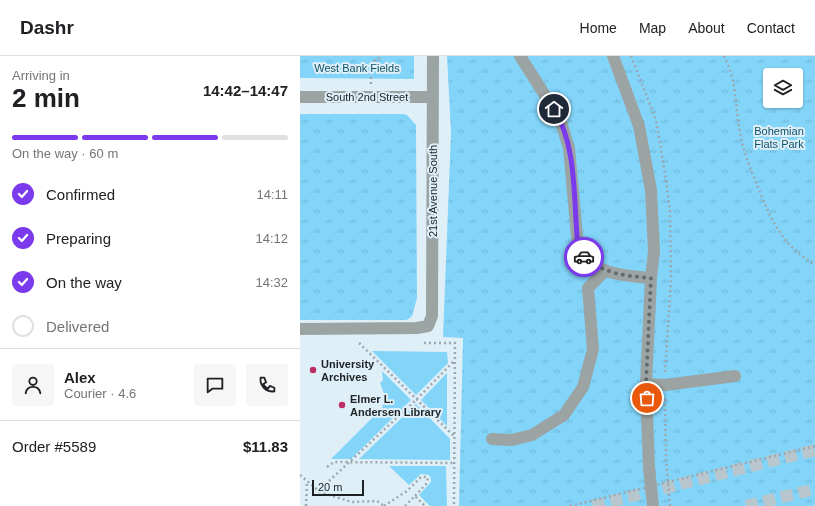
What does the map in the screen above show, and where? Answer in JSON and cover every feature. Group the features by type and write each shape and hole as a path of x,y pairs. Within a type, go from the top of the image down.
{"street":[{"name":"21st Avenue South","path":"300,329 418,328 428,326 432,316 433,56"},
{"path":"520,56 560,119 569,148 578,247 582,256 593,265 605,271 626,276 651,278"},
{"path":"614,56 638,126 651,190 654,251 651,278 646,384 649,468 653,506"},
{"name":"South 2nd Street","path":"300,97 433,97"},
{"path":"492,439 512,440 532,435 564,415 583,387 593,349 588,288 605,271"},
{"path":"646,384 665,384 735,376"}],"path":[{"path":"724,56 732,76 743,149 770,217 791,248 815,265"},
{"path":"371,96 371,62 380,58"},
{"path":"666,180 670,211 671,282 665,384 666,459 670,506"},
{"path":"352,343 367,343"},
{"path":"359,343 454,437"},
{"path":"420,343 455,343 454,506"},
{"path":"330,481 416,400 455,360"},
{"path":"570,506 815,446"},
{"path":"327,467 334,462 454,463"},
{"path":"300,475 320,492 352,502 376,501 384,506 407,491 423,476 428,478 427,483 405,506"},
{"path":"306,481 306,506"},
{"path":"415,496 425,506"}],"green space":[{"name":"West Bank Fields","path":"300,56 414,56 414,79 300,78"},
{"name":"Bohemian Flats Park","path":"447,56 815,56 815,506 459,506 463,338 443,337 451,133"},
{"path":"300,114 403,114 407,115 416,125 417,298 412,316 407,320 300,320"},
{"path":"372,351 447,352 448,363 416,395"},
{"path":"382,371 411,400 351,459 331,459 382,408 385,396 380,383 383,380"},
{"path":"447,373 447,426 421,400"},
{"path":"416,404 450,439 450,460 359,459"},
{"path":"389,466 446,466 447,506 430,506 419,495 431,482 429,475 421,474 409,485"}],"tunnel":[{"path":"593,506 815,450"},
{"path":"746,506 815,489"}],"way so far":[{"path":"584,257 593,265 605,271 626,276 651,278 646,384 647,398"}],"place":[{"name":"University Archives","path":"313,370"},
{"name":"Elmer L. Andersen Library","path":"342,405"}],"route":[{"path":"554,109 560,119 569,148 578,247 582,256 584,257"}]}
